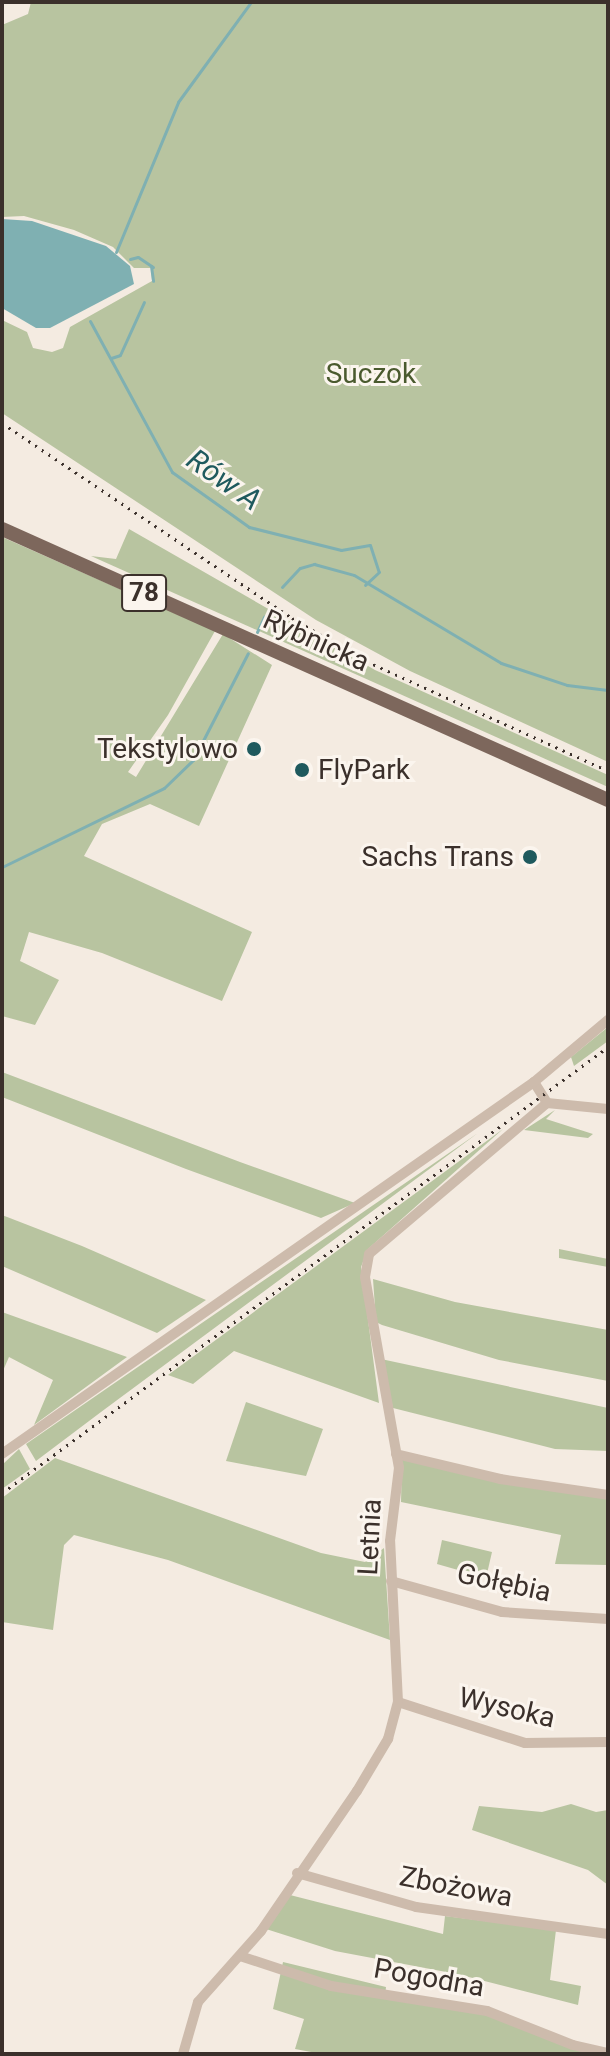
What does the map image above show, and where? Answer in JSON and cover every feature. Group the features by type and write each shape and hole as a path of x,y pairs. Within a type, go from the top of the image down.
{"main road":[{"name":"Rybnicka","path":"2,529 608,800"}],"street":[{"path":"2,1454 534,1082 608,1020"},
{"path":"534,1082 547,1103 608,1109"},
{"name":"Letnia","path":"183,2054 198,2002 240,1956 372,1765 388,1739 398,1702 391,1581 396,1454 365,1277 369,1254 547,1103"},
{"path":"396,1454 500,1479 608,1495"},
{"name":"Gołębia","path":"391,1581 502,1612 608,1619"},
{"name":"Wysoka","path":"398,1702 525,1743 608,1742"},
{"name":"Zbożowa","path":"297,1873 416,1907 608,1934"},
{"name":"Pogodna","path":"240,1956 331,1986 487,2011 573,2045 608,2053"}],"green space":[{"name":"Suczok","path":"31,2 608,2 608,762 410,671 316,620 2,413 2,320 27,332 33,348 52,352 63,348 70,327 152,281 151,268 134,268 113,247 74,230 24,216 2,217 2,25 28,14"},
{"path":"129,529 375,670 608,775 608,787 91,556 116,559"},
{"path":"2,537 215,631 168,715 128,772 136,777 223,634 272,665 199,826 150,804 102,824 84,856 252,932 222,1001 102,953 29,932 20,961 59,980 35,1025 2,1016"},
{"path":"608,1027 608,1041 574,1066 571,1057"},
{"path":"2,1072 355,1203 321,1218 186,1169 2,1097"},
{"path":"555,1110 546,1119 593,1134 588,1138 524,1130"},
{"path":"503,1129 368,1249 361,1267 379,1403 234,1351 193,1384 168,1375"},
{"path":"478,1133 101,1412 36,1461 26,1444"},
{"path":"2,1215 206,1300 157,1333 2,1266"},
{"path":"559,1249 608,1259 608,1267 559,1258"},
{"path":"373,1279 455,1302 608,1330 608,1381 499,1360 382,1325 376,1322"},
{"path":"2,1312 127,1357 34,1425 53,1380 9,1357 2,1373"},
{"path":"381,1359 608,1408 608,1451 555,1449 393,1408"},
{"path":"246,1402 323,1429 306,1476 226,1461"},
{"path":"19,1449 30,1469 2,1489 2,1465"},
{"path":"55,1458 321,1553 365,1562 384,1548 390,1640 168,1560 74,1535 64,1545 53,1630 2,1622 2,1498"},
{"path":"402,1459 608,1497 608,1565 555,1564 561,1535 401,1502"},
{"path":"442,1540 492,1552 486,1578 437,1564"},
{"path":"571,1804 596,1812 608,1810 608,1885 588,1870 472,1830 479,1806 542,1812"},
{"path":"290,1895 443,1934 445,1916 556,1930 550,1980 581,1986 578,2005 457,1974 335,1951 266,1929"},
{"path":"283,1962 386,1987 385,1996 483,2012 598,2054 322,2054 295,2049 304,2019 273,2009"}],"water":[{"path":"2,219 32,221 106,246 130,266 134,284 50,328 36,328 2,308"}],"waterway":[{"path":"116,252 178,102 251,2"},
{"path":"130,259 138,257 153,267"},
{"path":"151,266 153,281"},
{"path":"111,358 120,355 144,302"},
{"name":"Rów A","path":"90,321 172,472 249,527 341,550 370,545 379,572 365,585"},
{"path":"282,587 300,568 314,564 354,575 501,663 567,685 608,690"},
{"path":"257,632 264,617"},
{"path":"2,867 164,788 193,760 248,653"}],"railway":[{"path":"2,423 292,618 366,661 608,771"},
{"path":"2,1493 608,1047"}],"place":[{"name":"Tekstylowo","path":"254,749"},
{"name":"FlyPark","path":"302,770"},
{"name":"Sachs Trans","path":"530,857"}]}
